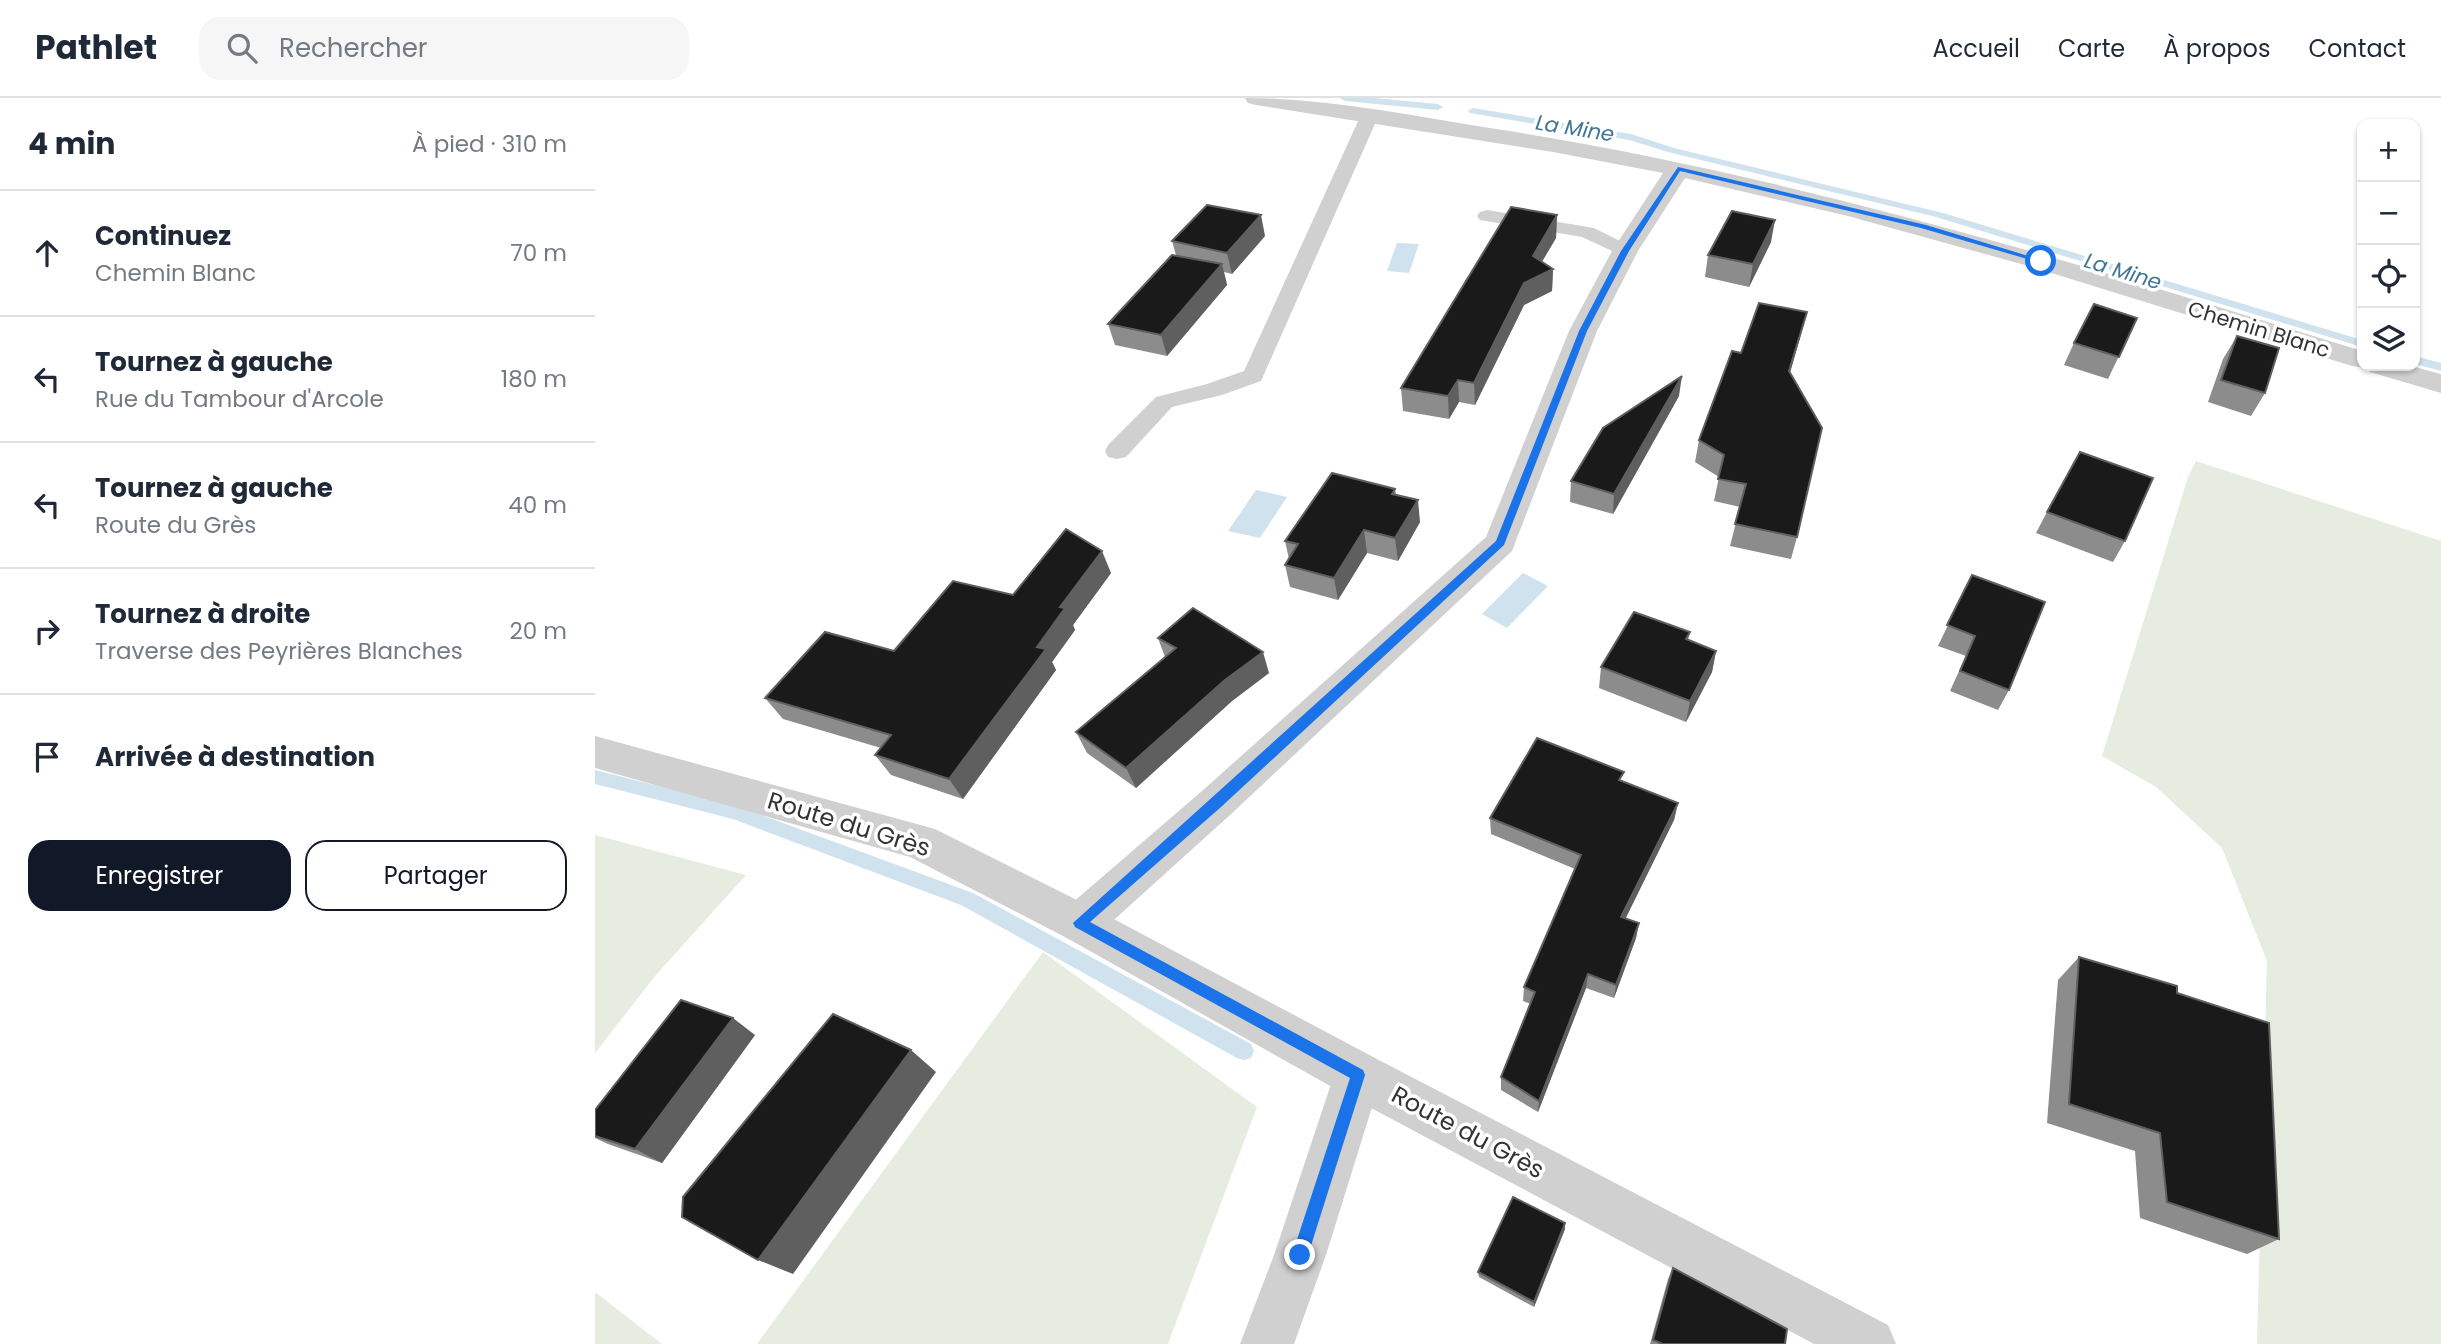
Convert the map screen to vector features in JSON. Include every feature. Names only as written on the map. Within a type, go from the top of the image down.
[{"type":"street","name":"Chemin Blanc","points":[[1256,98],[1553,145],[1678,169],[1923,226],[2357,358]]},
{"type":"street","points":[[1080,923],[1500,543],[1572,355],[1625,251],[1678,169]]},
{"type":"street","points":[[2397,371],[2441,384]]},
{"type":"street","name":"Route du Grès","points":[[595,752],[920,842],[1080,923],[1854,1340]]},
{"type":"street","points":[[1267,1344],[1300,1255],[1358,1075]]},
{"type":"lane","points":[[1117,451],[1164,402],[1214,390],[1253,376],[1369,117]]},
{"type":"lane","points":[[1487,216],[1587,232],[1625,251]]},
{"type":"shaded area","points":[[2196,461],[2441,541],[2441,1344],[2257,1344],[2267,961],[2222,848],[2156,787],[2102,756],[2188,477]]},
{"type":"shaded area","points":[[595,835],[746,875],[655,976],[595,1053]]},
{"type":"shaded area","points":[[1043,952],[1257,1107],[1168,1344],[757,1344]]},
{"type":"shaded area","points":[[595,1292],[662,1344],[595,1344]]},
{"type":"water","points":[[1397,243],[1419,244],[1409,273],[1387,271]]},
{"type":"water","points":[[1256,490],[1287,497],[1260,538],[1228,531]]},
{"type":"water","points":[[1523,573],[1548,586],[1507,628],[1482,614]]},
{"type":"building","points":[[1207,205],[1261,215],[1227,253],[1172,241]]},
{"type":"building","points":[[1511,207],[1557,215],[1533,256],[1553,269],[1524,283],[1474,383],[1458,380],[1448,396],[1401,388]]},
{"type":"building","points":[[1732,211],[1775,220],[1753,264],[1708,255]]},
{"type":"building","points":[[1172,255],[1222,264],[1161,335],[1108,324]]},
{"type":"building","points":[[1759,303],[1807,312],[1789,371],[1822,428],[1797,537],[1735,524],[1746,484],[1718,479],[1724,455],[1699,440],[1732,351],[1741,353]]},
{"type":"building","points":[[2094,304],[2137,318],[2119,357],[2074,343]]},
{"type":"building","points":[[2237,336],[2279,348],[2265,393],[2221,380]]},
{"type":"building","points":[[1682,376],[1614,494],[1571,481],[1603,428]]},
{"type":"building","points":[[2080,452],[2153,478],[2125,541],[2047,512]]},
{"type":"building","points":[[1332,473],[1395,489],[1392,494],[1418,500],[1395,538],[1364,530],[1334,578],[1285,565],[1298,544],[1285,541]]},
{"type":"building","points":[[1066,529],[1102,551],[1060,607],[1065,608],[1037,647],[1046,649],[949,779],[875,755],[891,735],[765,698],[825,632],[894,651],[953,581],[1013,595]]},
{"type":"building","points":[[1972,575],[2045,602],[2009,690],[1960,671],[1975,636],[1947,625]]},
{"type":"building","points":[[1193,608],[1263,652],[1225,680],[1126,768],[1076,732],[1176,648],[1158,638]]},
{"type":"building","points":[[1634,612],[1690,632],[1686,639],[1716,651],[1690,701],[1601,667]]},
{"type":"building","points":[[1537,738],[1624,772],[1619,780],[1678,803],[1621,917],[1639,923],[1616,985],[1588,974],[1539,1101],[1501,1077],[1535,992],[1524,987],[1581,855],[1490,818]]},
{"type":"building","points":[[2079,957],[2177,986],[2177,993],[2269,1023],[2279,1239],[2167,1202],[2160,1133],[2069,1104]]},
{"type":"building","points":[[681,1000],[733,1018],[635,1149],[595,1136],[595,1110]]},
{"type":"building","points":[[833,1014],[911,1050],[758,1260],[682,1217],[683,1197]]},
{"type":"building","points":[[1513,1197],[1565,1223],[1534,1302],[1478,1272]]},
{"type":"building","points":[[1673,1268],[1787,1329],[1785,1344],[1663,1344],[1653,1340]]},
{"type":"waterway","name":"La Mine","points":[[1345,98],[1438,107]]},
{"type":"waterway","name":"La Mine","points":[[1473,111],[1631,137],[1671,150],[1939,215],[2357,342]]},
{"type":"waterway","name":"La Mine","points":[[2420,361],[2441,367]]},
{"type":"waterway","points":[[595,777],[734,812],[967,899],[1244,1051]]},
{"type":"route","points":[[1300,1255],[1358,1075],[1080,923],[1216,803],[1500,543],[1583,331],[1625,251],[1678,169],[1923,226],[2041,261]]}]
